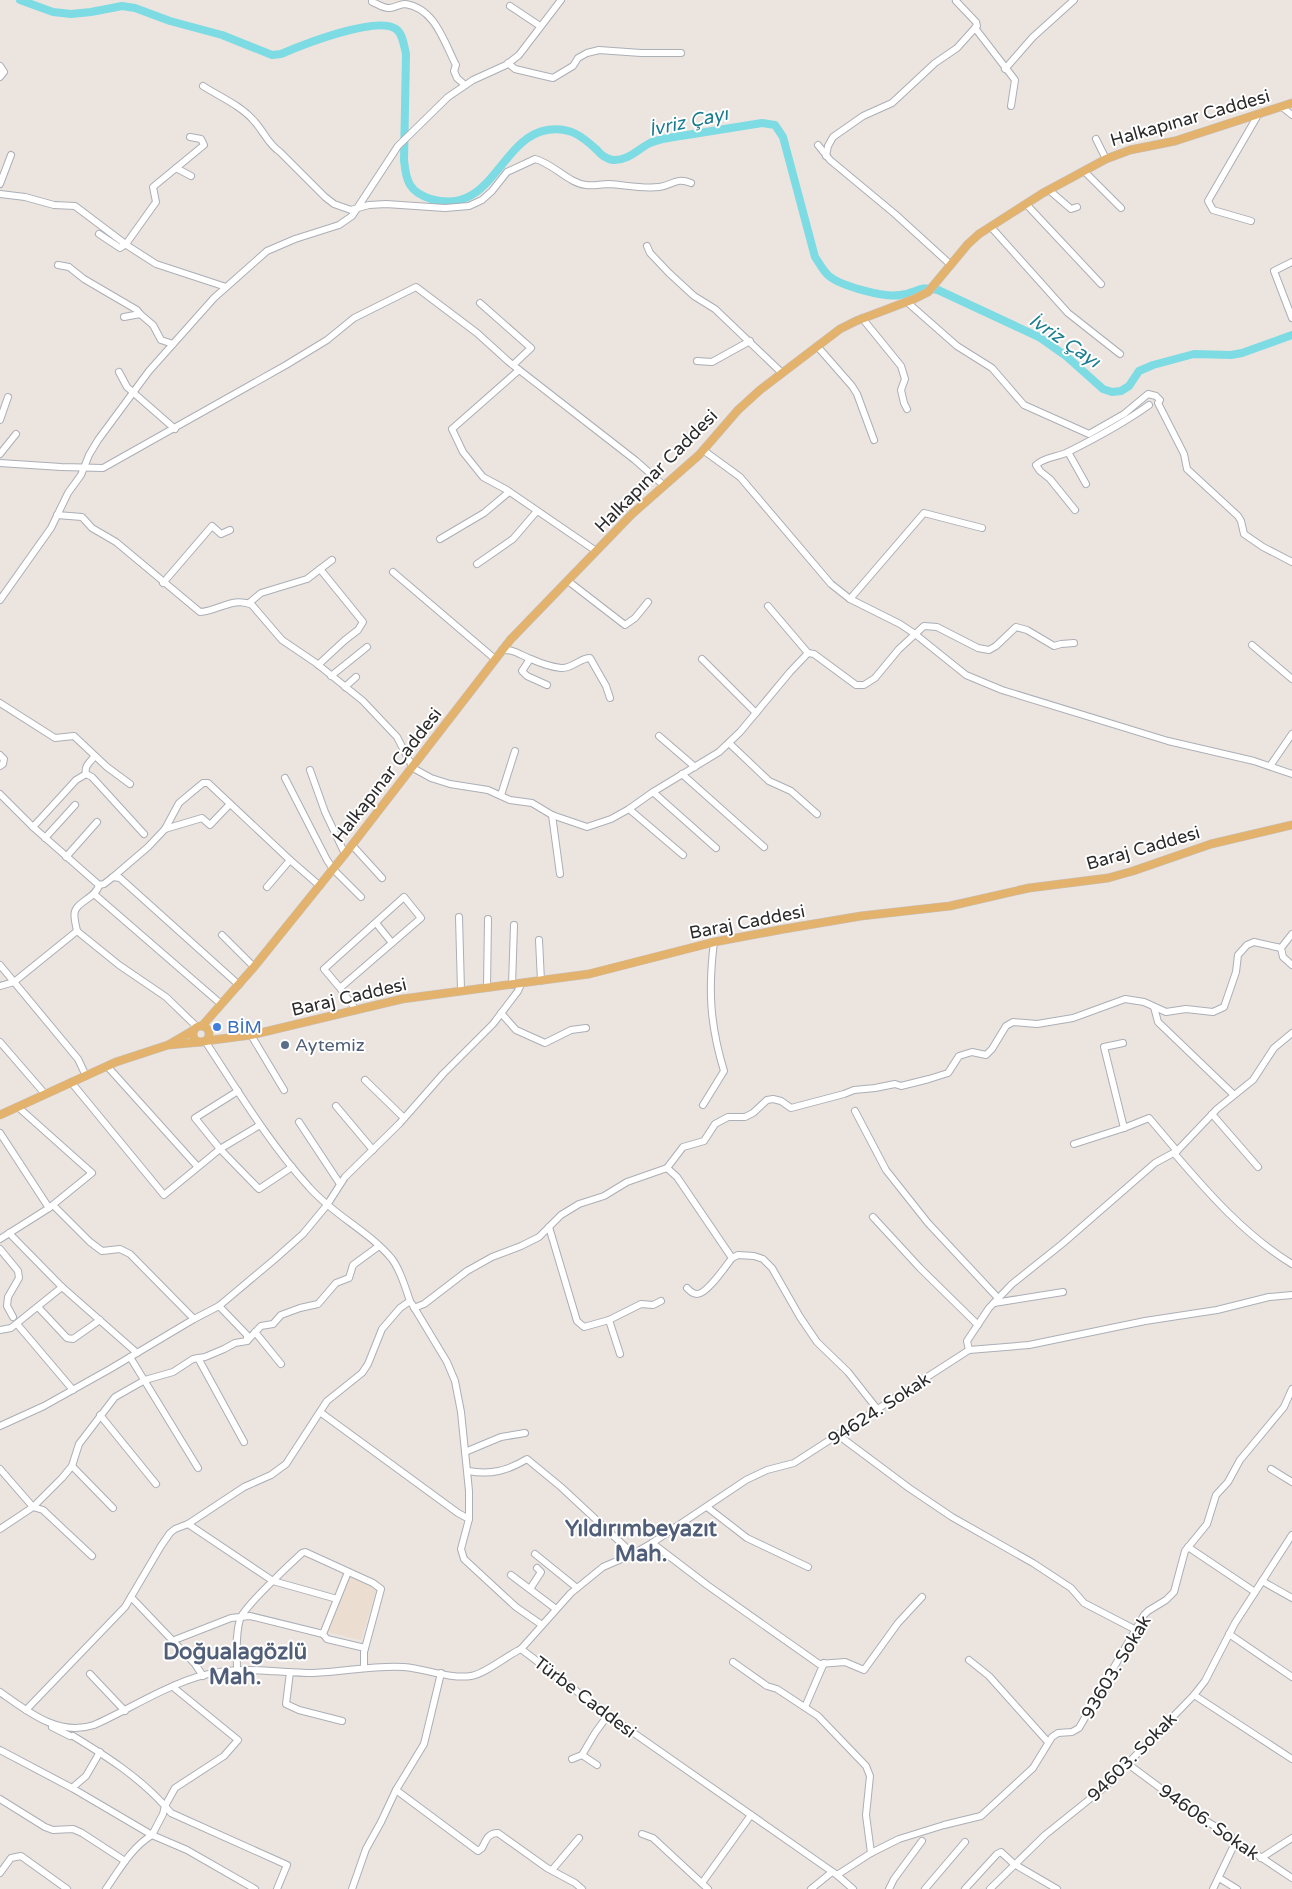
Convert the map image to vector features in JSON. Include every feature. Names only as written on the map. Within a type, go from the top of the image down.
[{"type":"main road","name":"Halkapınar Caddesi","points":[[168,1046],[198,1028],[239,985],[346,854],[522,626],[632,514],[703,450],[744,404],[840,329],[862,318],[907,302],[935,285],[968,244],[1049,190],[1106,159],[1130,150],[1175,141],[1292,103]]},
{"type":"main road","name":"Baraj Caddesi","points":[[168,1046],[251,1035],[402,999],[589,974],[714,942],[835,920],[950,906],[1029,888],[1108,878],[1134,871],[1211,844],[1292,825]]},
{"type":"main road","points":[[198,1028],[209,1031],[209,1036],[203,1042],[194,1039],[198,1028]]},
{"type":"main road","points":[[0,1116],[107,1066],[168,1046]]},
{"type":"street","points":[[372,0],[372,2],[384,8],[402,4],[412,6],[428,16],[438,27],[456,65],[454,71],[457,78],[465,85]]},
{"type":"street","points":[[0,600],[29,562],[51,528],[68,493],[85,468],[89,455],[98,440],[134,391],[173,344],[226,287],[266,251],[294,239],[339,225],[352,216],[398,146],[448,97],[465,85],[508,64],[519,55],[561,0]]},
{"type":"street","points":[[1005,69],[1033,37],[1074,0]]},
{"type":"street","points":[[826,156],[828,146],[833,137],[863,116],[892,103],[934,63],[957,48],[977,26],[976,22],[956,1]]},
{"type":"street","points":[[510,6],[540,26]]},
{"type":"street","points":[[975,28],[1005,69],[1010,72],[1014,80],[1011,106]]},
{"type":"street","points":[[508,64],[516,69],[553,78],[573,66],[578,58],[599,50],[681,53]]},
{"type":"street","points":[[0,66],[4,72],[0,77]]},
{"type":"street","points":[[203,86],[239,108],[255,121],[273,147],[325,197],[334,204],[351,210],[369,205],[386,204],[445,208],[468,206],[482,200],[507,172],[535,159],[548,163],[576,182],[588,186],[606,184],[631,187],[659,187],[681,179],[692,182]]},
{"type":"street","points":[[1282,107],[1292,115]]},
{"type":"street","points":[[1251,221],[1213,210],[1208,201],[1258,115]]},
{"type":"street","points":[[99,234],[120,248],[126,244],[156,202],[153,187],[204,144],[201,139],[190,137]]},
{"type":"street","points":[[1096,139],[1106,159]]},
{"type":"street","points":[[818,146],[826,156],[896,214],[951,265]]},
{"type":"street","points":[[0,184],[11,155]]},
{"type":"street","points":[[176,168],[191,176]]},
{"type":"street","points":[[1084,171],[1121,208]]},
{"type":"street","points":[[1049,190],[1071,209],[1077,206]]},
{"type":"street","points":[[0,194],[25,197],[54,205],[75,206],[156,264],[226,287]]},
{"type":"street","points":[[1026,204],[1101,284]]},
{"type":"street","points":[[991,227],[1068,313],[1120,354]]},
{"type":"street","points":[[647,246],[650,253],[694,296],[715,308],[782,373]]},
{"type":"street","points":[[1292,262],[1274,271],[1292,318]]},
{"type":"street","points":[[58,265],[68,266],[84,279],[137,310],[153,325],[161,340],[173,344]]},
{"type":"street","points":[[0,463],[103,468],[175,429],[327,340],[354,318],[416,287],[477,333],[516,367],[635,460],[661,483]]},
{"type":"street","points":[[907,302],[957,346],[992,368],[1024,405],[1090,437],[1127,421],[1150,405]]},
{"type":"street","points":[[480,303],[531,348],[516,367],[452,429],[463,452],[483,477],[509,492],[596,551]]},
{"type":"street","points":[[124,317],[140,314]]},
{"type":"street","points":[[862,318],[901,366],[905,379],[901,390],[907,409]]},
{"type":"street","points":[[697,361],[712,362],[750,341]]},
{"type":"street","points":[[817,346],[857,394],[874,440]]},
{"type":"street","points":[[119,372],[128,387],[175,429]]},
{"type":"street","points":[[1076,510],[1036,465],[1068,452],[1124,414],[1148,394],[1156,396],[1160,400],[1158,403],[1184,454],[1187,469],[1238,516],[1244,534],[1263,547],[1292,562]]},
{"type":"street","points":[[0,420],[8,397]]},
{"type":"street","points":[[0,454],[16,434]]},
{"type":"street","points":[[703,450],[740,477],[831,584],[850,599],[900,624],[915,634],[966,675],[1002,690],[1168,742],[1254,761],[1292,774]]},
{"type":"street","points":[[1068,452],[1086,484]]},
{"type":"street","points":[[440,539],[484,513],[509,492]]},
{"type":"street","points":[[477,564],[513,539],[537,511]]},
{"type":"street","points":[[850,599],[924,513],[982,528]]},
{"type":"street","points":[[57,515],[82,517],[92,528],[116,542],[200,612],[208,612],[234,602],[245,601],[249,603],[282,640],[318,665],[363,701],[397,737],[413,768],[437,780],[488,790],[510,800],[532,803],[552,815],[587,827],[611,819],[629,809],[652,792],[719,752],[808,654],[814,654],[856,685],[864,685],[875,678],[899,648],[924,626],[930,625],[945,630],[978,648],[989,650],[1016,627],[1027,630],[1054,646],[1074,644]]},
{"type":"street","points":[[164,583],[212,526],[221,534],[230,530]]},
{"type":"street","points":[[249,603],[261,593],[307,579],[332,560]]},
{"type":"street","points":[[318,665],[358,630],[363,622],[320,569]]},
{"type":"street","points":[[393,572],[495,659]]},
{"type":"street","points":[[568,581],[625,625],[635,618],[648,602]]},
{"type":"street","points":[[768,606],[808,654]]},
{"type":"street","points":[[1252,645],[1292,678]]},
{"type":"street","points":[[331,676],[367,647]]},
{"type":"street","points":[[502,650],[511,649],[530,659],[562,668],[577,664],[584,658],[590,658],[606,686],[610,698]]},
{"type":"street","points":[[530,659],[522,671],[527,676],[547,685]]},
{"type":"street","points":[[702,659],[756,713]]},
{"type":"street","points":[[345,686],[356,677]]},
{"type":"street","points":[[0,703],[55,738],[74,736],[106,767],[130,784]]},
{"type":"street","points":[[1270,766],[1292,734]]},
{"type":"street","points":[[659,736],[695,767]]},
{"type":"street","points":[[729,743],[763,777],[791,791],[817,814]]},
{"type":"street","points":[[501,795],[515,751]]},
{"type":"street","points":[[0,755],[4,759],[3,764],[0,766]]},
{"type":"street","points":[[86,774],[85,769],[88,763],[96,756]]},
{"type":"street","points":[[310,770],[325,812],[346,854]]},
{"type":"street","points":[[33,827],[76,780],[86,774]]},
{"type":"street","points":[[86,774],[92,778],[144,834]]},
{"type":"street","points":[[682,774],[764,847]]},
{"type":"street","points":[[285,778],[333,869],[361,897]]},
{"type":"street","points":[[99,885],[104,884],[148,847],[165,829],[179,803],[203,783],[208,783],[320,886]]},
{"type":"street","points":[[652,792],[716,848]]},
{"type":"street","points":[[0,794],[33,827],[99,885]]},
{"type":"street","points":[[45,838],[75,804]]},
{"type":"street","points":[[165,829],[202,818],[210,825],[230,804]]},
{"type":"street","points":[[629,809],[683,856]]},
{"type":"street","points":[[552,815],[560,874]]},
{"type":"street","points":[[66,857],[97,822]]},
{"type":"street","points":[[352,845],[382,878]]},
{"type":"street","points":[[267,887],[290,860]]},
{"type":"street","points":[[113,877],[120,878],[239,985]]},
{"type":"street","points":[[99,885],[97,891],[74,912],[77,931],[120,965],[166,997],[198,1028]]},
{"type":"street","points":[[94,894],[221,1004]]},
{"type":"street","points":[[340,988],[421,918],[404,897],[324,969],[356,1010]]},
{"type":"street","points":[[459,917],[461,990]]},
{"type":"street","points":[[487,987],[488,919]]},
{"type":"street","points":[[376,922],[392,943]]},
{"type":"street","points":[[0,1426],[44,1406],[219,1306],[303,1234],[327,1206],[340,1184],[404,1118],[443,1074],[493,1024],[501,1013],[517,985],[514,925]]},
{"type":"street","points":[[0,986],[14,982],[77,931]]},
{"type":"street","points":[[1281,948],[1292,934]]},
{"type":"street","points":[[222,935],[254,967]]},
{"type":"street","points":[[539,940],[541,981]]},
{"type":"street","points":[[703,1105],[724,1071],[714,1039],[710,999],[714,942]]},
{"type":"street","points":[[414,1308],[424,1304],[467,1271],[492,1257],[539,1237],[561,1215],[579,1204],[604,1196],[627,1182],[667,1168],[683,1148],[704,1140],[715,1124],[728,1118],[745,1117],[753,1113],[767,1100],[781,1101],[791,1108],[854,1090],[895,1084],[901,1086],[930,1079],[948,1073],[959,1056],[972,1052],[986,1055],[992,1049],[1006,1026],[1013,1022],[1037,1024],[1073,1018],[1125,999],[1144,1002],[1166,1012],[1186,1008],[1213,1012],[1224,1007],[1236,972],[1238,955],[1247,945],[1254,942],[1281,948]]},
{"type":"street","points":[[1281,948],[1283,957],[1292,965]]},
{"type":"street","points":[[0,965],[78,1059],[86,1076]]},
{"type":"street","points":[[1154,1007],[1158,1022],[1234,1095]]},
{"type":"street","points":[[501,1013],[516,1030],[545,1043],[571,1030],[586,1028]]},
{"type":"street","points":[[969,1350],[967,1341],[996,1301],[1012,1284],[1062,1244],[1155,1163],[1175,1152],[1212,1114],[1254,1080],[1274,1048],[1292,1033]]},
{"type":"street","points":[[251,1035],[284,1090]]},
{"type":"street","points":[[0,1042],[45,1094]]},
{"type":"street","points":[[203,1042],[260,1125],[309,1188],[327,1206],[379,1246],[393,1260],[410,1301],[447,1362],[455,1381],[468,1471],[469,1519],[461,1549],[464,1558],[516,1607],[542,1625]]},
{"type":"street","points":[[1123,1043],[1104,1046],[1124,1128]]},
{"type":"street","points":[[107,1066],[197,1166]]},
{"type":"street","points":[[365,1080],[404,1118]]},
{"type":"street","points":[[71,1082],[164,1195],[220,1149],[260,1125]]},
{"type":"street","points":[[238,1091],[195,1118],[220,1149],[259,1189],[292,1167]]},
{"type":"street","points":[[336,1106],[373,1150]]},
{"type":"street","points":[[0,1238],[51,1206],[92,1173],[18,1107]]},
{"type":"street","points":[[855,1111],[886,1170],[928,1223],[996,1301]]},
{"type":"street","points":[[1212,1114],[1258,1167]]},
{"type":"street","points":[[1074,1144],[1150,1118],[1218,1204],[1278,1255],[1292,1264]]},
{"type":"street","points":[[299,1122],[340,1184]]},
{"type":"street","points":[[0,1133],[51,1206],[102,1251],[120,1249],[130,1254],[194,1319]]},
{"type":"street","points":[[667,1168],[677,1177],[732,1258]]},
{"type":"street","points":[[873,1217],[920,1268],[978,1325]]},
{"type":"street","points":[[549,1227],[577,1321],[584,1327],[609,1320],[641,1304],[653,1304],[661,1301]]},
{"type":"street","points":[[9,1233],[62,1287],[100,1320],[134,1355],[145,1380],[198,1468]]},
{"type":"street","points":[[0,1529],[33,1507],[54,1488],[72,1466],[79,1444],[115,1397],[145,1380],[173,1372],[193,1359],[205,1357],[235,1342],[247,1341],[261,1326],[273,1324],[281,1315],[318,1304],[336,1284],[350,1278],[353,1265],[379,1246]]},
{"type":"street","points":[[0,1249],[18,1271],[19,1278],[8,1297],[7,1306],[15,1320],[72,1390]]},
{"type":"street","points":[[687,1288],[692,1293],[697,1294],[705,1291],[732,1258],[738,1255],[754,1256],[763,1260],[772,1268],[800,1317],[817,1342],[848,1372],[878,1410]]},
{"type":"street","points":[[0,1330],[11,1328],[15,1320],[38,1307],[62,1287]]},
{"type":"street","points":[[996,1301],[1063,1292]]},
{"type":"street","name":"94624. Sokak","points":[[521,1650],[577,1588],[603,1567],[634,1554],[746,1480],[767,1470],[794,1463],[969,1350],[1028,1345],[1216,1310],[1268,1297],[1292,1295]]},
{"type":"street","points":[[26,1710],[125,1607],[166,1538],[175,1529],[188,1524],[244,1487],[271,1475],[286,1464],[327,1401],[362,1373],[368,1364],[382,1329],[400,1308],[410,1301]]},
{"type":"street","points":[[219,1306],[246,1335],[247,1341]]},
{"type":"street","points":[[38,1307],[66,1338],[73,1339],[100,1320]]},
{"type":"street","points":[[609,1320],[620,1354]]},
{"type":"street","points":[[255,1332],[281,1364]]},
{"type":"street","points":[[198,1358],[244,1442]]},
{"type":"street","name":"93603. Sokak","points":[[1048,1742],[1055,1734],[1075,1731],[1084,1722],[1112,1668],[1148,1611],[1166,1600],[1174,1592],[1183,1557],[1188,1547],[1206,1524],[1216,1495],[1228,1482],[1240,1460],[1284,1407],[1292,1389]]},
{"type":"street","points":[[320,1412],[458,1514],[469,1519]]},
{"type":"street","points":[[100,1415],[156,1484]]},
{"type":"street","points":[[465,1452],[501,1438],[526,1433]]},
{"type":"street","points":[[838,1435],[916,1493],[952,1517],[1033,1563],[1071,1588],[1084,1603],[1136,1630]]},
{"type":"street","points":[[468,1471],[484,1474],[498,1472],[527,1459],[562,1487],[634,1554]]},
{"type":"street","points":[[72,1466],[113,1508]]},
{"type":"street","points":[[0,1469],[33,1507],[43,1510],[92,1556]]},
{"type":"street","points":[[1271,1469],[1292,1482]]},
{"type":"street","points":[[707,1507],[747,1538],[808,1566]]},
{"type":"street","points":[[188,1524],[273,1581],[337,1599]]},
{"type":"street","name":"94603. Sokak","points":[[990,1889],[1045,1835],[1094,1797],[1194,1695],[1205,1681],[1229,1634],[1292,1534]]},
{"type":"street","points":[[652,1543],[706,1585],[819,1664],[845,1662],[864,1670],[898,1622],[922,1597]]},
{"type":"street","points":[[1188,1547],[1255,1592]]},
{"type":"street","points":[[237,1671],[236,1643],[240,1617],[273,1581],[305,1552],[373,1582],[381,1589],[365,1648],[364,1668]]},
{"type":"street","points":[[535,1554],[577,1588]]},
{"type":"street","points":[[530,1588],[541,1572],[537,1568]]},
{"type":"street","points":[[323,1634],[348,1572]]},
{"type":"street","points":[[511,1575],[556,1610]]},
{"type":"street","points":[[1262,1581],[1292,1598]]},
{"type":"street","points":[[131,1597],[203,1676]]},
{"type":"street","points":[[172,1641],[231,1618],[250,1616],[323,1634],[327,1639],[365,1648]]},
{"type":"street","points":[[1229,1634],[1292,1677]]},
{"type":"street","name":"Türbe Caddesi","points":[[0,1692],[42,1721],[72,1727],[88,1726],[125,1711],[173,1687],[217,1672],[314,1673],[364,1668],[404,1667],[467,1676],[476,1675],[521,1650],[608,1715],[835,1873],[852,1888]]},
{"type":"street","points":[[811,1889],[871,1853],[908,1836],[981,1816],[1032,1768],[1048,1742],[989,1676],[969,1660]]},
{"type":"street","points":[[733,1662],[767,1686],[777,1689],[818,1716],[834,1730],[866,1766],[870,1776],[866,1815],[871,1853]]},
{"type":"street","points":[[804,1707],[824,1663]]},
{"type":"street","points":[[290,1672],[286,1704],[299,1710],[342,1721]]},
{"type":"street","points":[[352,1889],[366,1849],[382,1822],[396,1790],[424,1744],[441,1673]]},
{"type":"street","points":[[90,1674],[125,1711]]},
{"type":"street","points":[[106,1889],[125,1861],[152,1834],[164,1814],[165,1806],[175,1788],[224,1756],[238,1740],[173,1687]]},
{"type":"street","points":[[1194,1695],[1292,1759]]},
{"type":"street","points":[[572,1759],[582,1755],[608,1715]]},
{"type":"street","points":[[42,1721],[72,1735],[100,1752],[151,1790],[171,1813],[287,1865],[277,1889]]},
{"type":"street","points":[[72,1735],[88,1726]]},
{"type":"street","points":[[72,1727],[75,1730],[72,1735]]},
{"type":"street","points":[[0,1750],[72,1788],[152,1834],[187,1850],[255,1889]]},
{"type":"street","points":[[72,1788],[86,1776],[100,1752]]},
{"type":"street","points":[[582,1755],[597,1765]]},
{"type":"street","name":"94606. Sokak","points":[[1128,1764],[1198,1816],[1231,1836],[1236,1843],[1292,1878]]},
{"type":"street","points":[[396,1790],[478,1851],[482,1848],[487,1837],[493,1833],[498,1833],[582,1889]]},
{"type":"street","points":[[0,1799],[44,1827],[53,1830],[73,1829],[82,1833],[125,1861]]},
{"type":"street","points":[[702,1883],[751,1815]]},
{"type":"street","points":[[642,1834],[653,1838],[708,1889]]},
{"type":"street","points":[[552,1870],[578,1838]]},
{"type":"street","points":[[1261,1858],[1292,1838]]},
{"type":"street","points":[[889,1889],[894,1879],[922,1841]]},
{"type":"street","points":[[925,1889],[965,1842]]},
{"type":"street","points":[[1213,1889],[1236,1843]]},
{"type":"street","points":[[965,1889],[999,1852],[1002,1852],[1014,1864],[1057,1889]]},
{"type":"street","points":[[0,1873],[10,1858],[21,1856],[68,1889]]},
{"type":"street","points":[[1219,1878],[1237,1889]]},
{"type":"street","points":[[852,1888],[859,1889]]},
{"type":"shaded area","points":[[349,1576],[377,1588],[361,1640],[328,1632]]},
{"type":"waterway","name":"İvriz Çayı","points":[[20,0],[53,12],[71,14],[122,6],[135,8],[170,21],[222,35],[272,55],[281,54],[322,38],[357,28],[386,26],[396,29],[402,37],[406,54],[404,160],[406,174],[413,189],[431,199],[452,202],[468,197],[482,187],[518,147],[531,136],[547,130],[562,129],[575,133],[608,159],[618,160],[628,157],[650,143],[663,139],[762,123],[775,125],[783,137],[815,257],[829,276],[843,284],[884,295],[900,295],[926,288],[938,290],[1039,337],[1066,356],[1103,389],[1112,392],[1121,391],[1129,386],[1139,371],[1153,365],[1194,354],[1231,355],[1242,353],[1292,335]]},
{"type":"place","name":"BİM","points":[[217,1027]]},
{"type":"place","name":"Aytemiz","points":[[285,1045]]},
{"type":"district","name":"Yıldırımbeyazıt Mah.","points":[[641,1540]]},
{"type":"district","name":"Doğualagözlü Mah.","points":[[235,1664]]}]
